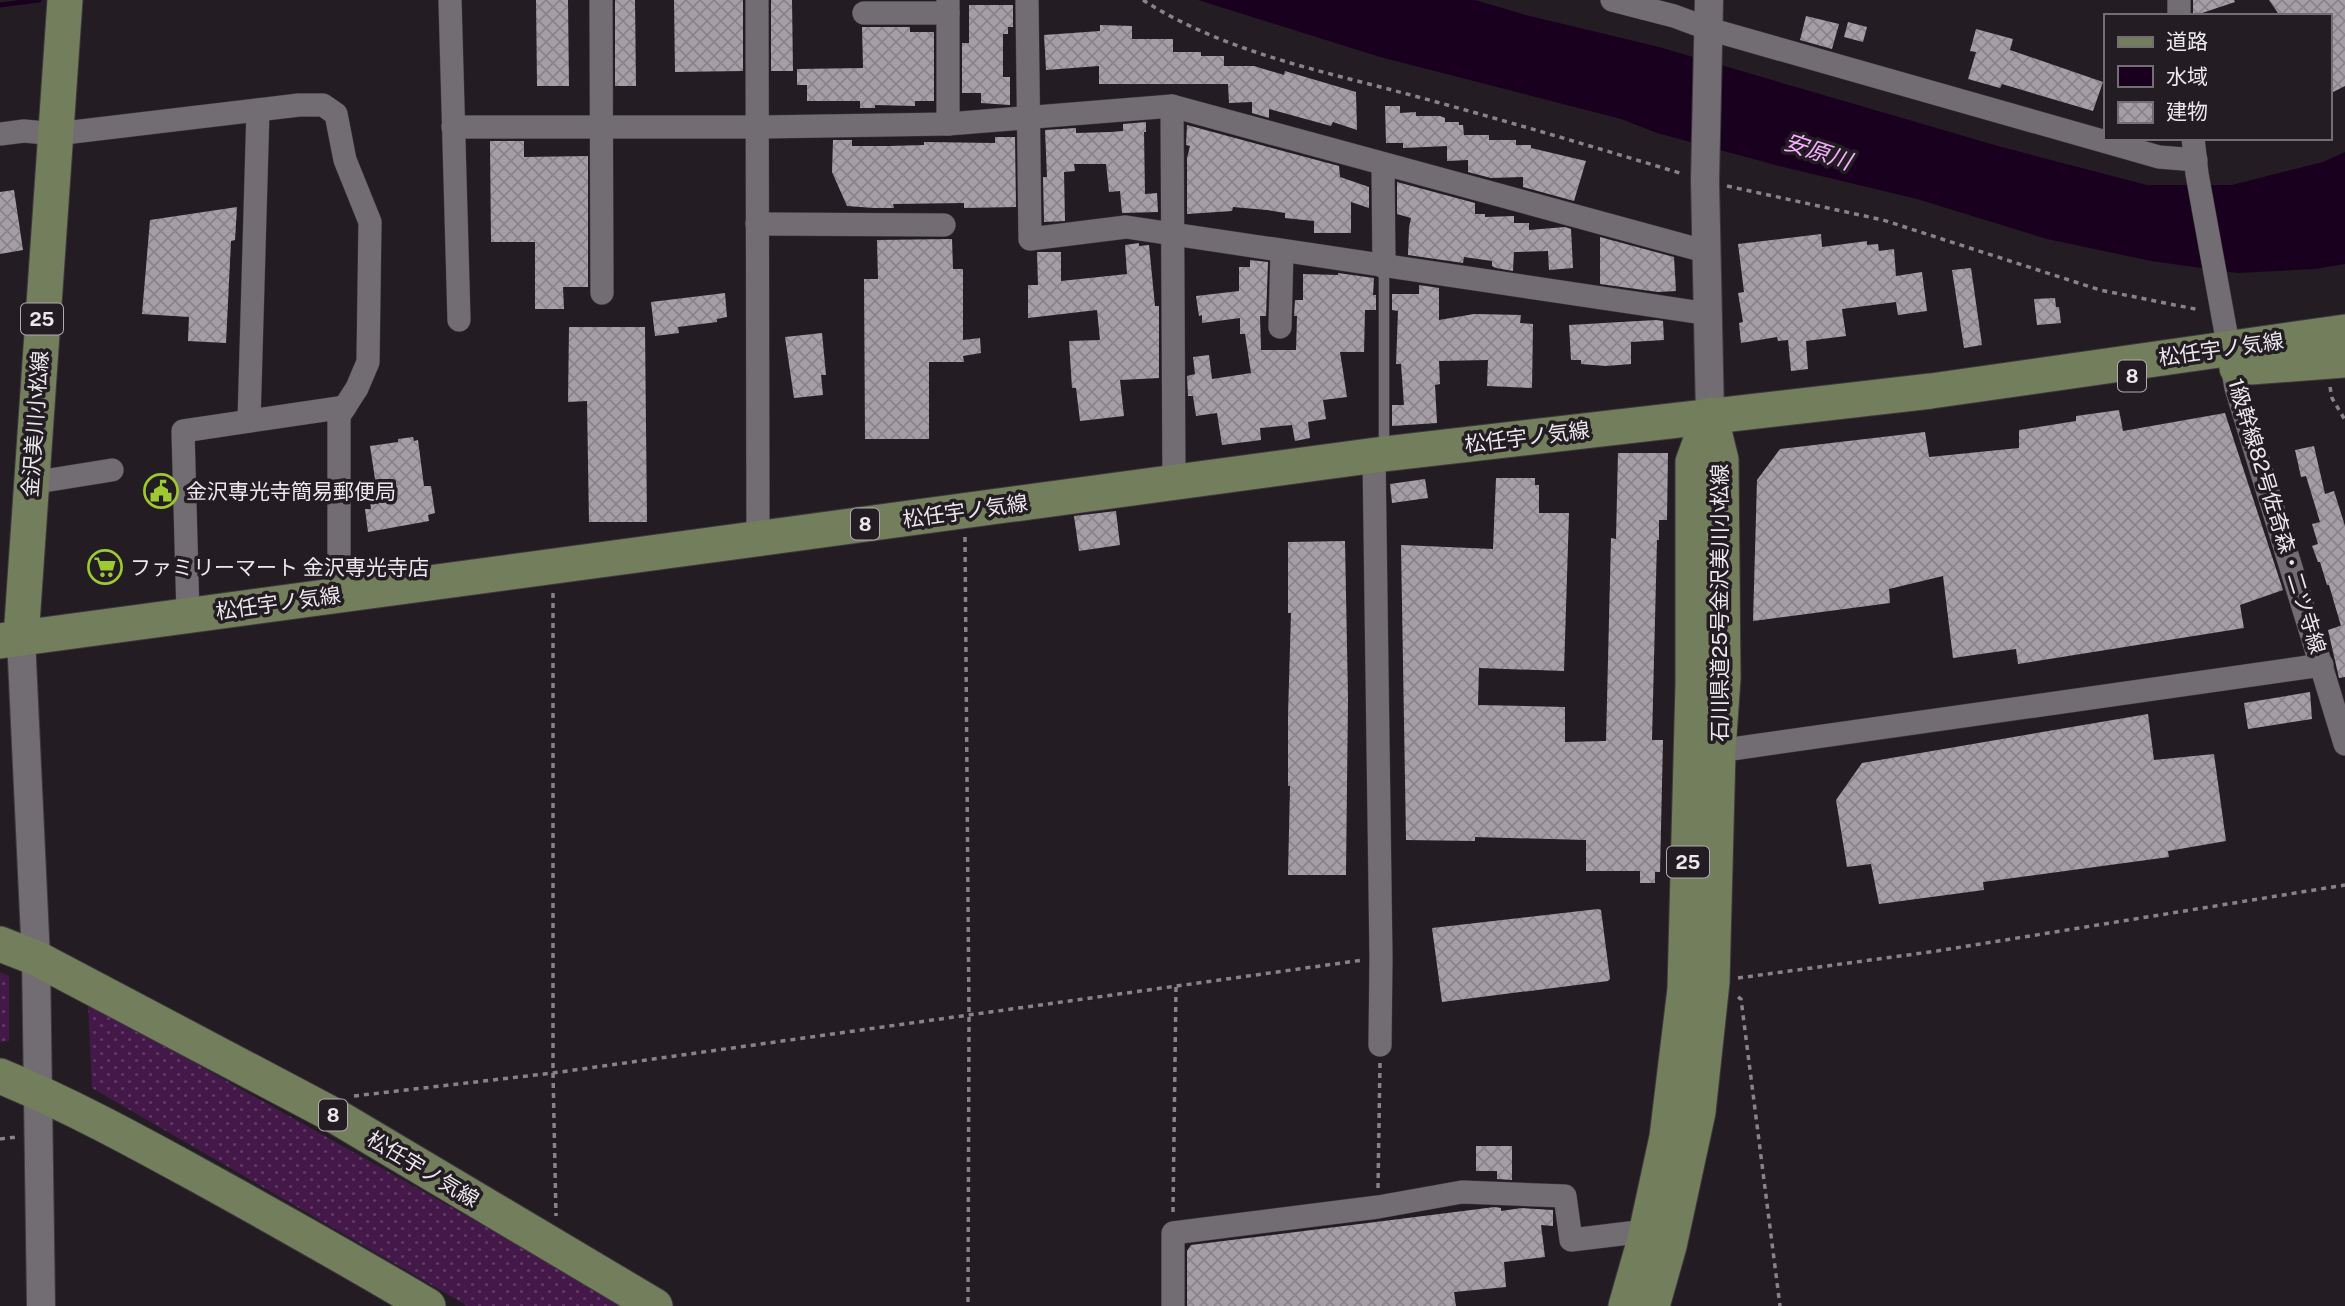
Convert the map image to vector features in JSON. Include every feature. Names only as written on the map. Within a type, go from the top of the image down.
[{"type":"main road","name":"金沢美川小松線","points":[[10,639],[31,483],[65,0]]},
{"type":"main road","name":"松任宇ノ気線","points":[[10,639],[1379,455],[1931,391],[2226,332],[2336,355]]},
{"type":"main road","name":"石川県道25号金沢美川小松線","points":[[1652,1306],[1669,1246],[1698,1112],[1712,982],[1718,751],[1723,678],[1721,460],[1710,415]]},
{"type":"main road","name":"石川県道25号金沢美川小松線","points":[[1626,1306],[1667,1137],[1685,989],[1693,684],[1693,462],[1710,415]]},
{"type":"main road","name":"松任宇ノ気線","points":[[0,944],[36,958],[337,1117],[655,1306]]},
{"type":"main road","points":[[0,1076],[38,1091],[106,1125],[320,1242],[428,1306]]},
{"type":"street","points":[[450,0],[459,320]]},
{"type":"street","points":[[601,0],[603,293]]},
{"type":"street","points":[[757,0],[758,538]]},
{"type":"street","points":[[1027,0],[1030,239],[1126,227],[1709,314]]},
{"type":"street","points":[[1612,0],[1674,16],[1709,37],[2160,157],[2195,157]]},
{"type":"street","points":[[1709,0],[1705,181],[1710,415]]},
{"type":"street","points":[[864,13],[948,6],[948,124]]},
{"type":"street","points":[[0,134],[24,131],[55,134],[323,105],[336,114],[345,160],[370,222],[368,362],[357,388],[339,416],[339,595]]},
{"type":"street","points":[[453,127],[948,124],[1172,106],[1708,252]]},
{"type":"street","points":[[1172,106],[1174,482]]},
{"type":"street","points":[[249,421],[258,110]]},
{"type":"street","name":"1級幹線82号佐奇森・二ツ寺線","points":[[2195,157],[2236,388],[2345,744]]},
{"type":"street","points":[[1383,164],[1384,267]]},
{"type":"street","points":[[757,225],[944,225]]},
{"type":"street","points":[[1280,327],[1282,251]]},
{"type":"street","points":[[188,615],[183,431],[345,407]]},
{"type":"street","points":[[1379,455],[1380,1045]]},
{"type":"street","points":[[31,483],[112,470]]},
{"type":"street","points":[[10,639],[36,958],[41,1306]]},
{"type":"street","points":[[1718,751],[2322,665]]},
{"type":"street","points":[[1173,1306],[1173,1233],[1378,1207],[1462,1192],[1565,1196],[1571,1240],[1646,1231]]},
{"type":"lane","points":[[1379,455],[1384,267]]},
{"type":"path","points":[[1143,0],[1171,18],[1265,55],[1518,124],[1705,181],[1883,220],[2226,332]]},
{"type":"path","points":[[2336,355],[2332,398],[2345,420]]},
{"type":"path","points":[[965,511],[968,1306]]},
{"type":"path","points":[[545,1242],[556,1222],[553,1073],[553,567]]},
{"type":"path","points":[[1712,982],[1937,951],[2345,885]]},
{"type":"path","points":[[345,1098],[553,1073],[1381,958]]},
{"type":"path","points":[[1712,982],[1741,999],[1780,1306]]},
{"type":"path","points":[[1173,1233],[1176,986]]},
{"type":"path","points":[[1378,1207],[1380,1045]]},
{"type":"shaded area","points":[[0,972],[9,976],[9,1041],[0,1042]]},
{"type":"shaded area","points":[[88,1003],[627,1306],[468,1306],[92,1088]]},
{"type":"water","name":"安原川","points":[[1198,0],[1475,0],[1659,47],[1998,146],[2147,185],[2232,185],[2323,162],[2345,152],[2345,264],[2315,269],[2237,273],[2151,261],[2047,239],[1917,199],[1779,166],[1657,133],[1621,119],[1380,57]]},
{"type":"building","points":[[536,0],[568,0],[569,86],[537,86]]},
{"type":"building","points":[[615,0],[635,0],[636,86],[615,86]]},
{"type":"building","points":[[674,0],[743,0],[743,71],[675,72]]},
{"type":"building","points":[[771,0],[792,0],[793,71],[771,71]]},
{"type":"building","points":[[2193,0],[2235,2],[2199,14],[2193,14]]},
{"type":"building","points":[[2269,0],[2345,0],[2345,86],[2331,93],[2331,14],[2279,14]]},
{"type":"building","points":[[969,5],[1013,5],[1013,27],[1008,27],[1008,34],[1003,34],[1003,77],[1010,77],[1010,105],[981,103],[981,93],[962,93],[962,43],[969,43]]},
{"type":"building","points":[[1806,16],[1839,24],[1832,49],[1800,40]]},
{"type":"building","points":[[1848,22],[1867,27],[1863,42],[1844,37]]},
{"type":"building","points":[[1100,25],[1132,26],[1132,39],[1173,39],[1173,52],[1201,52],[1201,56],[1224,56],[1224,66],[1254,66],[1284,75],[1285,71],[1356,92],[1357,130],[1333,122],[1331,126],[1269,109],[1269,118],[1252,113],[1252,102],[1229,103],[1228,84],[1099,84],[1099,66],[1046,70],[1044,35],[1100,31]]},
{"type":"building","points":[[862,27],[910,27],[910,32],[934,32],[934,101],[915,101],[915,106],[875,105],[875,108],[860,108],[860,101],[807,101],[807,85],[797,85],[797,69],[863,68]]},
{"type":"building","points":[[1976,29],[2013,39],[2010,50],[2103,82],[2093,111],[2002,84],[2000,88],[1968,79],[1976,52],[1970,51]]},
{"type":"building","points":[[1385,106],[1400,106],[1400,113],[1416,112],[1416,116],[1440,116],[1445,118],[1445,122],[1459,122],[1459,125],[1463,125],[1464,135],[1489,135],[1489,140],[1516,140],[1516,145],[1531,145],[1531,148],[1586,161],[1574,201],[1523,187],[1523,177],[1491,178],[1468,172],[1468,160],[1447,161],[1447,146],[1403,148],[1403,143],[1386,143]]},
{"type":"building","points":[[1146,122],[1145,194],[1157,193],[1158,212],[1122,213],[1120,191],[1109,192],[1106,164],[1074,164],[1075,171],[1064,172],[1065,221],[1044,222],[1043,177],[1047,177],[1045,130],[1076,128],[1076,133],[1123,131],[1123,124]]},
{"type":"building","points":[[1187,125],[1339,166],[1340,177],[1369,187],[1369,208],[1351,202],[1351,233],[1314,233],[1314,221],[1285,218],[1285,213],[1267,210],[1233,207],[1232,211],[1187,214],[1187,158],[1190,146],[1186,145]]},
{"type":"building","points":[[995,137],[1015,137],[1016,207],[964,208],[964,203],[893,204],[894,208],[847,206],[832,172],[833,140],[852,140],[852,146],[889,146],[924,145],[924,142],[995,143]]},
{"type":"building","points":[[490,141],[524,141],[524,157],[588,156],[588,287],[563,287],[564,309],[535,309],[535,242],[491,242]]},
{"type":"building","points":[[1397,182],[1475,203],[1475,214],[1485,214],[1485,217],[1514,216],[1514,223],[1529,223],[1529,230],[1565,227],[1571,229],[1573,268],[1549,270],[1548,251],[1514,252],[1513,271],[1496,268],[1492,266],[1492,261],[1464,257],[1463,263],[1408,255],[1411,218],[1397,214]]},
{"type":"building","points":[[14,190],[23,250],[0,254],[0,192]]},
{"type":"building","points":[[237,207],[235,240],[231,241],[226,343],[188,341],[189,317],[142,314],[150,220]]},
{"type":"building","points":[[1821,234],[1822,247],[1867,241],[1867,245],[1878,244],[1879,251],[1894,249],[1896,276],[1922,272],[1927,311],[1898,315],[1896,302],[1842,309],[1846,336],[1806,341],[1808,369],[1791,371],[1788,340],[1778,341],[1777,337],[1741,343],[1739,323],[1743,322],[1738,293],[1744,292],[1738,244]]},
{"type":"building","points":[[1600,237],[1674,257],[1676,291],[1658,292],[1600,284]]},
{"type":"building","points":[[952,239],[953,269],[963,269],[963,340],[980,338],[981,353],[963,356],[964,362],[929,362],[929,439],[865,439],[864,279],[878,279],[877,240]]},
{"type":"building","points":[[1139,243],[1139,246],[1149,245],[1155,306],[1159,306],[1159,378],[1120,380],[1124,416],[1080,421],[1076,388],[1072,388],[1069,341],[1100,340],[1097,310],[1028,318],[1028,285],[1038,285],[1037,252],[1061,252],[1061,281],[1127,274],[1125,245]]},
{"type":"building","points":[[1250,260],[1268,262],[1266,316],[1260,316],[1261,350],[1296,350],[1295,300],[1303,300],[1303,274],[1338,273],[1374,278],[1376,310],[1365,310],[1364,352],[1340,352],[1347,397],[1323,400],[1326,419],[1308,422],[1310,438],[1295,441],[1292,425],[1260,428],[1261,440],[1222,445],[1217,413],[1196,416],[1193,396],[1188,396],[1187,376],[1195,374],[1193,357],[1209,355],[1212,379],[1251,373],[1245,334],[1240,334],[1240,318],[1202,323],[1196,296],[1239,291],[1239,267],[1250,267]]},
{"type":"building","points":[[1971,268],[1982,345],[1964,348],[1952,270]]},
{"type":"building","points":[[1419,285],[1439,288],[1439,320],[1474,314],[1521,315],[1520,323],[1533,324],[1532,388],[1487,386],[1488,360],[1439,361],[1440,384],[1435,385],[1437,423],[1392,426],[1392,405],[1404,405],[1401,364],[1396,364],[1398,311],[1392,310],[1392,294],[1419,294]]},
{"type":"building","points":[[725,293],[727,317],[717,319],[717,322],[678,327],[679,333],[655,336],[651,302]]},
{"type":"building","points":[[2055,298],[2061,323],[2037,325],[2034,299]]},
{"type":"building","points":[[1663,321],[1664,340],[1631,342],[1631,364],[1606,366],[1581,364],[1581,360],[1571,360],[1569,325]]},
{"type":"building","points":[[569,327],[645,327],[647,522],[589,522],[587,401],[568,402]]},
{"type":"building","points":[[822,333],[826,375],[821,375],[823,395],[794,398],[785,337]]},
{"type":"building","points":[[2119,410],[2123,431],[2225,413],[2283,590],[2240,605],[2244,628],[2018,664],[2016,649],[1953,658],[1943,576],[1889,589],[1890,603],[1753,621],[1757,480],[1780,449],[1925,432],[1929,457],[2019,448],[2019,430],[2076,421],[2076,416]]},
{"type":"building","points":[[413,437],[414,441],[418,440],[424,486],[431,486],[435,513],[428,515],[429,521],[368,532],[365,509],[371,509],[368,481],[375,479],[370,446]]},
{"type":"building","points":[[2314,446],[2325,494],[2334,491],[2345,526],[2345,677],[2339,678],[2328,630],[2341,626],[2329,585],[2312,546],[2318,544],[2312,524],[2320,522],[2306,476],[2301,477],[2295,450]]},
{"type":"building","points":[[1618,453],[1668,453],[1667,520],[1659,520],[1657,540],[1652,740],[1663,740],[1660,872],[1655,872],[1655,883],[1640,883],[1640,871],[1586,871],[1586,840],[1475,837],[1475,841],[1406,840],[1401,545],[1493,549],[1496,478],[1535,478],[1535,485],[1539,485],[1539,513],[1569,513],[1564,671],[1479,668],[1478,705],[1565,707],[1565,742],[1606,741],[1611,538],[1616,539]]},
{"type":"building","points":[[1425,479],[1428,498],[1392,503],[1390,484]]},
{"type":"building","points":[[1116,511],[1120,545],[1079,551],[1074,516]]},
{"type":"building","points":[[1345,541],[1348,698],[1346,875],[1288,875],[1291,613],[1288,613],[1288,542]]},
{"type":"building","points":[[2310,692],[2312,719],[2248,729],[2244,703]]},
{"type":"building","points":[[2148,714],[2154,760],[2214,754],[2226,841],[2168,851],[2169,857],[1983,882],[1984,890],[1879,904],[1871,864],[1847,867],[1836,800],[1862,763]]},
{"type":"building","points":[[1601,910],[1610,979],[1608,981],[1442,1002],[1432,928]]},
{"type":"building","points":[[1476,1146],[1512,1146],[1512,1180],[1497,1179],[1497,1171],[1476,1171]]},
{"type":"building","points":[[1501,1208],[1501,1211],[1522,1208],[1553,1210],[1553,1226],[1541,1225],[1545,1257],[1504,1262],[1506,1287],[1454,1292],[1456,1306],[1187,1306],[1187,1251],[1191,1245]]},
{"type":"waterway","points":[[0,5],[39,0]]},
{"type":"place","name":"金沢専光寺簡易郵便局","points":[[161,491]]},
{"type":"place","name":"ファミリーマート 金沢専光寺店","points":[[105,567]]}]
